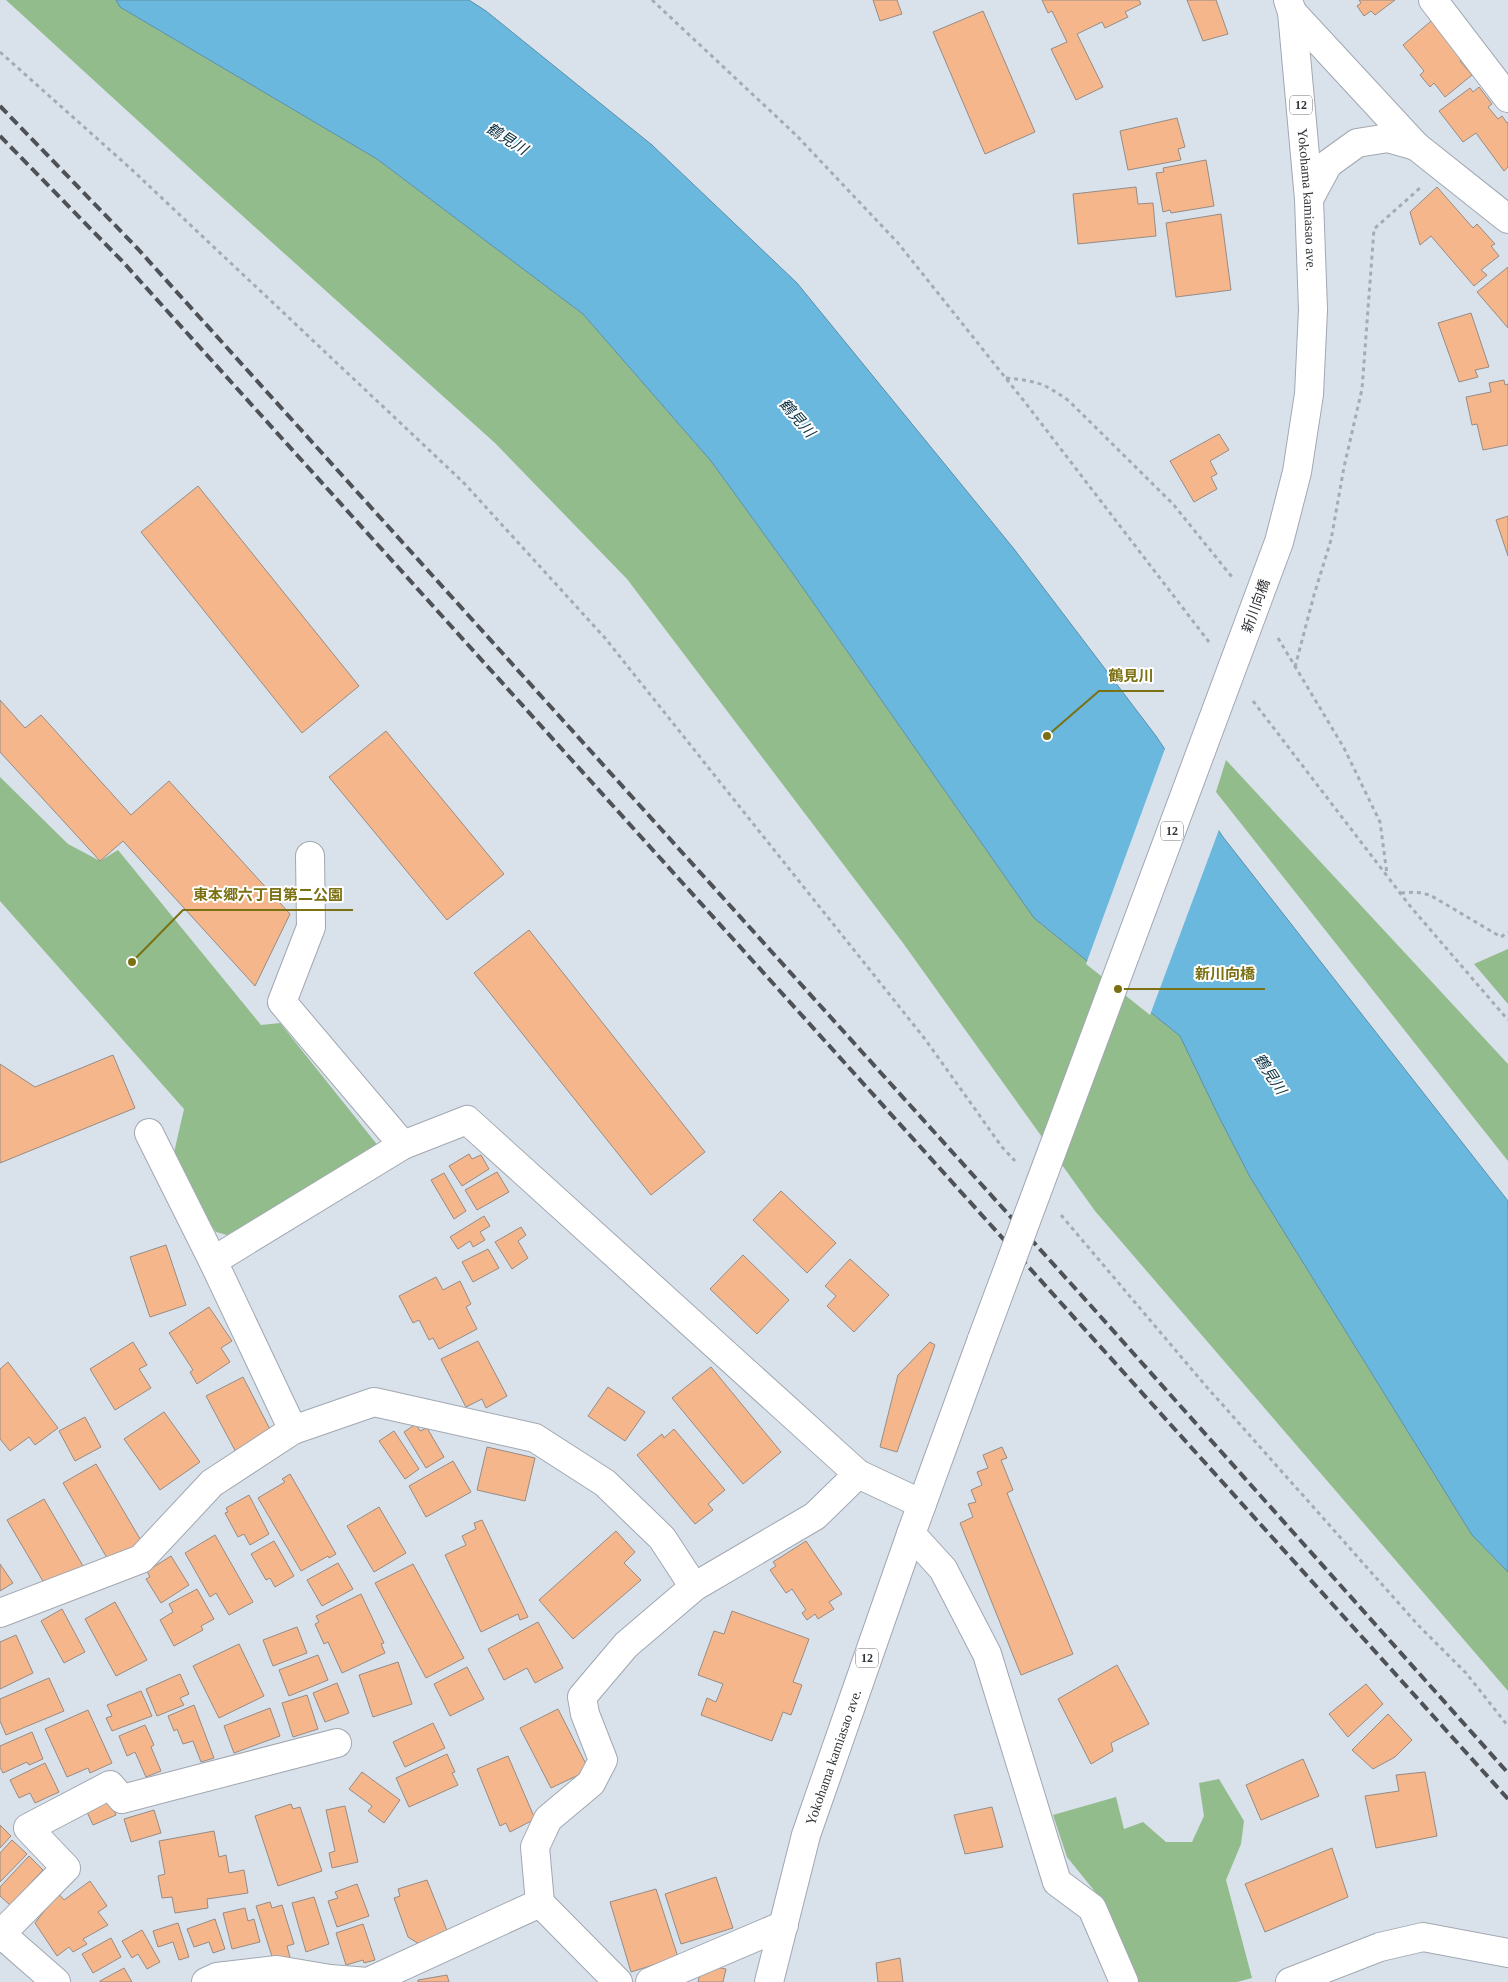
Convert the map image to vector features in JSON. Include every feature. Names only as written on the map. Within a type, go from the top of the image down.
[{"type":"street","points":[[1433,0],[1508,98]]},
{"type":"street","points":[[1290,6],[1416,146],[1508,219]]},
{"type":"street","name":"Yokohama kamiasao ave.","points":[[1290,6],[1309,199],[1313,310]]},
{"type":"street","points":[[1309,199],[1328,164],[1357,143],[1388,138],[1416,146]]},
{"type":"street","name":"新川向橋","points":[[982,1339],[1279,542],[1297,472],[1309,394],[1313,310]]},
{"type":"street","points":[[310,856],[311,927],[282,1002],[403,1146]]},
{"type":"street","points":[[213,1261],[403,1146],[467,1120],[858,1474],[922,1504]]},
{"type":"street","points":[[149,1133],[294,1430]]},
{"type":"street","name":"Yokohama kamiasao ave.","points":[[769,1982],[806,1835],[911,1534],[982,1339]]},
{"type":"street","points":[[0,1613],[141,1559],[212,1484],[294,1430],[374,1402],[535,1438],[605,1483],[662,1538],[694,1587]]},
{"type":"street","points":[[618,1982],[540,1903],[535,1847],[548,1819],[591,1783],[603,1760],[585,1714],[582,1697],[626,1645],[694,1587],[815,1516],[858,1474]]},
{"type":"street","points":[[911,1534],[943,1569],[987,1654],[1057,1882],[1092,1908],[1124,1982]]},
{"type":"street","points":[[56,1982],[1,1934],[66,1868],[28,1828],[110,1785],[122,1799],[337,1743]]},
{"type":"street","points":[[206,1982],[217,1977],[277,1970],[330,1979],[368,1982],[540,1903]]},
{"type":"street","points":[[650,1982],[784,1925]]},
{"type":"street","points":[[1290,1982],[1380,1947],[1423,1937],[1508,1953]]},
{"type":"path","points":[[652,0],[796,135],[898,242],[1024,400],[1212,646]]},
{"type":"path","points":[[0,52],[130,168],[463,482],[605,638],[925,1038],[1002,1147],[1021,1168]]},
{"type":"path","points":[[1295,667],[1331,540],[1344,467],[1362,389],[1374,229],[1443,168]]},
{"type":"path","points":[[1252,700],[1400,893],[1508,1020]]},
{"type":"path","points":[[1400,893],[1416,892],[1430,895],[1501,937],[1508,932]]},
{"type":"path","points":[[1058,1212],[1206,1385],[1418,1625],[1466,1673],[1508,1726]]},
{"type":"green space","points":[[6,0],[116,0],[120,7],[377,159],[583,314],[711,461],[796,578],[1034,918],[1180,1036],[1250,1177],[1472,1535],[1508,1572],[1508,1691],[1095,1211],[903,943],[627,579],[495,443]]},
{"type":"green space","points":[[1226,760],[1508,1064],[1508,1161],[1216,792]]},
{"type":"green space","points":[[0,777],[68,844],[100,861],[118,850],[261,1025],[280,1023],[379,1147],[227,1235],[216,1232],[171,1166],[184,1109],[0,901]]},
{"type":"green space","points":[[1508,949],[1508,1004],[1474,964]]},
{"type":"green space","points":[[1219,1779],[1244,1821],[1241,1844],[1226,1880],[1252,1978],[1237,1982],[1130,1982],[1135,1971],[1101,1899],[1067,1857],[1053,1815],[1116,1797],[1124,1829],[1143,1822],[1166,1842],[1192,1842],[1204,1816],[1199,1783]]},
{"type":"water","points":[[116,0],[469,0],[486,11],[652,145],[797,283],[1014,549],[1156,736],[1223,837],[1508,1201],[1508,1572],[1472,1535],[1250,1177],[1180,1036],[1034,918],[796,578],[711,461],[583,314],[377,159],[120,7]]},
{"type":"pier","points":[[1166,746],[1220,827],[1150,1015],[1086,964]]},
{"type":"building","points":[[873,0],[897,0],[902,14],[880,21]]},
{"type":"building","points":[[1042,0],[1139,0],[1141,4],[1125,12],[1128,17],[1105,28],[1102,22],[1077,34],[1103,87],[1076,100],[1051,49],[1067,42],[1052,11],[1048,13]]},
{"type":"building","points":[[1187,0],[1216,0],[1228,34],[1203,41]]},
{"type":"building","points":[[1359,0],[1395,0],[1375,15],[1371,11],[1364,16],[1357,6],[1361,3]]},
{"type":"building","points":[[983,11],[1035,132],[985,154],[933,32]]},
{"type":"building","points":[[1437,16],[1469,54],[1460,61],[1472,75],[1445,97],[1434,83],[1430,87],[1420,75],[1424,71],[1403,45]]},
{"type":"building","points":[[1479,87],[1492,104],[1488,107],[1498,119],[1502,116],[1508,122],[1508,167],[1504,171],[1476,133],[1463,142],[1439,111],[1470,88],[1473,92]]},
{"type":"building","points":[[1177,118],[1185,147],[1178,149],[1181,160],[1128,170],[1120,131]]},
{"type":"building","points":[[1206,160],[1214,206],[1171,213],[1170,210],[1163,212],[1156,173],[1164,172],[1163,168]]},
{"type":"building","points":[[1136,187],[1138,204],[1153,203],[1156,236],[1078,244],[1073,194]]},
{"type":"building","points":[[1437,187],[1473,228],[1477,224],[1495,244],[1491,246],[1499,256],[1481,270],[1487,275],[1474,286],[1431,236],[1420,245],[1410,212]]},
{"type":"building","points":[[1221,214],[1231,290],[1176,297],[1166,223]]},
{"type":"building","points":[[1508,267],[1508,328],[1477,292]]},
{"type":"building","points":[[1471,313],[1489,367],[1475,370],[1478,377],[1459,382],[1438,323]]},
{"type":"building","points":[[1504,380],[1505,385],[1508,384],[1508,445],[1483,450],[1477,424],[1472,425],[1466,397],[1491,392],[1489,383]]},
{"type":"building","points":[[1219,434],[1229,450],[1210,461],[1217,474],[1211,477],[1217,489],[1194,502],[1170,461]]},
{"type":"building","points":[[198,486],[359,686],[302,733],[141,532]]},
{"type":"building","points":[[1508,516],[1508,556],[1496,520]]},
{"type":"building","points":[[0,700],[25,728],[41,715],[131,815],[169,781],[290,914],[255,986],[123,841],[100,861],[0,752]]},
{"type":"building","points":[[386,731],[504,874],[447,920],[329,777]]},
{"type":"building","points":[[529,930],[705,1152],[651,1195],[474,973]]},
{"type":"building","points":[[113,1055],[135,1108],[0,1163],[0,1064],[35,1087]]},
{"type":"building","points":[[469,1154],[472,1159],[481,1155],[489,1169],[462,1186],[449,1166]]},
{"type":"building","points":[[497,1172],[509,1192],[477,1210],[465,1190]]},
{"type":"building","points":[[444,1173],[466,1211],[454,1219],[431,1180]]},
{"type":"building","points":[[781,1191],[836,1243],[807,1273],[753,1220]]},
{"type":"building","points":[[484,1216],[490,1226],[480,1232],[485,1240],[473,1247],[470,1241],[458,1249],[450,1237]]},
{"type":"building","points":[[521,1227],[526,1235],[518,1241],[528,1258],[512,1269],[495,1242]]},
{"type":"building","points":[[166,1245],[186,1305],[150,1317],[130,1257]]},
{"type":"building","points":[[488,1249],[499,1268],[473,1282],[462,1262]]},
{"type":"building","points":[[743,1255],[789,1300],[757,1334],[710,1289]]},
{"type":"building","points":[[850,1259],[889,1295],[854,1332],[827,1306],[836,1296],[825,1286]]},
{"type":"building","points":[[436,1277],[443,1290],[460,1281],[471,1304],[466,1307],[477,1329],[439,1349],[433,1338],[429,1340],[419,1320],[413,1323],[399,1296]]},
{"type":"building","points":[[209,1307],[232,1341],[221,1348],[230,1362],[197,1384],[190,1372],[193,1370],[169,1333]]},
{"type":"building","points":[[478,1341],[507,1396],[486,1408],[482,1399],[466,1407],[441,1359]]},
{"type":"building","points":[[133,1342],[147,1365],[139,1369],[151,1388],[115,1410],[90,1369]]},
{"type":"building","points":[[930,1342],[935,1345],[897,1452],[880,1447],[898,1375]]},
{"type":"building","points":[[8,1362],[58,1428],[35,1445],[29,1437],[10,1451],[0,1439],[0,1369]]},
{"type":"building","points":[[711,1367],[781,1452],[743,1484],[672,1398]]},
{"type":"building","points":[[243,1377],[274,1437],[238,1456],[206,1396]]},
{"type":"building","points":[[608,1387],[645,1412],[625,1441],[588,1416]]},
{"type":"building","points":[[164,1412],[200,1462],[160,1490],[124,1439]]},
{"type":"building","points":[[85,1417],[101,1447],[75,1461],[59,1431]]},
{"type":"building","points":[[416,1424],[420,1431],[427,1428],[444,1457],[426,1468],[404,1432]]},
{"type":"building","points":[[674,1429],[725,1490],[708,1504],[713,1510],[695,1524],[637,1455],[662,1434],[664,1438]]},
{"type":"building","points":[[394,1431],[419,1469],[405,1479],[379,1441]]},
{"type":"building","points":[[487,1447],[535,1458],[525,1501],[477,1490]]},
{"type":"building","points":[[1002,1447],[1007,1458],[1001,1460],[1013,1490],[1007,1493],[1073,1654],[1021,1675],[960,1523],[973,1517],[968,1504],[976,1502],[971,1490],[982,1485],[977,1472],[988,1468],[983,1455]]},
{"type":"building","points":[[453,1461],[471,1492],[426,1517],[409,1486]]},
{"type":"building","points":[[96,1464],[143,1544],[110,1563],[63,1483]]},
{"type":"building","points":[[290,1474],[336,1554],[329,1558],[328,1556],[301,1571],[258,1498],[285,1482],[282,1479]]},
{"type":"building","points":[[249,1495],[269,1534],[250,1545],[244,1534],[238,1537],[225,1513],[228,1512],[226,1508]]},
{"type":"building","points":[[44,1499],[83,1566],[47,1588],[7,1520]]},
{"type":"building","points":[[379,1507],[406,1553],[374,1572],[347,1526]]},
{"type":"building","points":[[482,1520],[528,1617],[520,1620],[518,1614],[481,1632],[445,1555],[466,1545],[462,1536],[476,1529],[474,1523]]},
{"type":"building","points":[[616,1531],[635,1552],[624,1563],[641,1580],[573,1639],[539,1600]]},
{"type":"building","points":[[215,1535],[253,1602],[229,1615],[216,1593],[210,1597],[185,1553]]},
{"type":"building","points":[[274,1541],[294,1576],[275,1587],[270,1578],[266,1580],[251,1554]]},
{"type":"building","points":[[806,1541],[842,1594],[829,1602],[834,1609],[818,1619],[815,1614],[807,1620],[802,1613],[806,1610],[792,1589],[786,1593],[770,1570],[776,1566],[773,1562]]},
{"type":"building","points":[[171,1556],[189,1585],[161,1603],[146,1579],[150,1577],[147,1571]]},
{"type":"building","points":[[338,1563],[353,1589],[322,1606],[307,1580]]},
{"type":"building","points":[[0,1564],[13,1583],[0,1591]]},
{"type":"building","points":[[413,1564],[464,1658],[426,1678],[375,1583]]},
{"type":"building","points":[[197,1589],[214,1619],[201,1626],[203,1630],[174,1646],[160,1620],[173,1612],[169,1604]]},
{"type":"building","points":[[361,1594],[384,1643],[381,1644],[385,1653],[342,1673],[328,1642],[324,1644],[315,1624],[319,1622],[316,1616]]},
{"type":"building","points":[[115,1602],[147,1660],[116,1676],[85,1619]]},
{"type":"building","points":[[62,1609],[85,1652],[64,1663],[41,1621]]},
{"type":"building","points":[[732,1611],[809,1639],[793,1682],[802,1685],[791,1715],[783,1712],[772,1741],[701,1715],[707,1698],[716,1702],[723,1684],[698,1675],[714,1631],[724,1634]]},
{"type":"building","points":[[538,1622],[563,1668],[535,1683],[527,1668],[504,1680],[488,1649]]},
{"type":"building","points":[[297,1627],[307,1653],[273,1666],[263,1640]]},
{"type":"building","points":[[16,1635],[33,1673],[0,1689],[0,1642]]},
{"type":"building","points":[[239,1644],[264,1696],[219,1718],[193,1666]]},
{"type":"building","points":[[318,1655],[328,1680],[289,1696],[279,1670]]},
{"type":"building","points":[[398,1662],[412,1704],[373,1717],[359,1675]]},
{"type":"building","points":[[1117,1665],[1149,1724],[1111,1743],[1113,1751],[1091,1764],[1058,1699]]},
{"type":"building","points":[[467,1667],[484,1699],[450,1716],[434,1684]]},
{"type":"building","points":[[180,1674],[189,1694],[180,1698],[184,1705],[157,1716],[146,1689]]},
{"type":"building","points":[[49,1678],[64,1711],[6,1735],[0,1721],[0,1699]]},
{"type":"building","points":[[337,1683],[349,1713],[325,1722],[313,1693]]},
{"type":"building","points":[[1366,1684],[1383,1704],[1348,1737],[1329,1714]]},
{"type":"building","points":[[141,1691],[152,1716],[112,1731],[106,1718],[112,1716],[107,1705]]},
{"type":"building","points":[[307,1695],[318,1729],[293,1737],[282,1703]]},
{"type":"building","points":[[194,1705],[214,1758],[201,1762],[193,1741],[183,1744],[177,1729],[174,1731],[168,1716]]},
{"type":"building","points":[[270,1708],[280,1736],[234,1753],[224,1726]]},
{"type":"building","points":[[558,1709],[589,1770],[551,1788],[520,1728]]},
{"type":"building","points":[[88,1710],[112,1763],[90,1773],[88,1768],[67,1777],[45,1729]]},
{"type":"building","points":[[1388,1714],[1412,1740],[1395,1757],[1373,1769],[1352,1750]]},
{"type":"building","points":[[433,1723],[445,1748],[405,1767],[393,1742]]},
{"type":"building","points":[[145,1725],[154,1745],[151,1747],[161,1771],[146,1777],[135,1752],[127,1756],[119,1736]]},
{"type":"building","points":[[32,1732],[43,1759],[29,1765],[27,1762],[3,1773],[0,1767],[0,1746]]},
{"type":"building","points":[[447,1754],[455,1772],[452,1773],[458,1785],[409,1807],[396,1778]]},
{"type":"building","points":[[508,1756],[535,1819],[510,1832],[506,1823],[500,1826],[477,1769]]},
{"type":"building","points":[[1303,1759],[1319,1796],[1261,1820],[1246,1785]]},
{"type":"building","points":[[45,1763],[59,1792],[35,1803],[30,1793],[19,1798],[10,1780]]},
{"type":"building","points":[[362,1772],[400,1800],[384,1823],[368,1811],[372,1806],[349,1789]]},
{"type":"building","points":[[1425,1772],[1437,1836],[1376,1848],[1365,1796],[1399,1791],[1396,1775]]},
{"type":"building","points":[[109,1800],[116,1815],[93,1825],[87,1812],[97,1808],[95,1803]]},
{"type":"building","points":[[291,1804],[293,1809],[300,1807],[322,1871],[278,1886],[255,1816]]},
{"type":"building","points":[[345,1806],[358,1862],[332,1868],[329,1853],[335,1851],[326,1810]]},
{"type":"building","points":[[992,1807],[1003,1847],[965,1854],[954,1815]]},
{"type":"building","points":[[154,1810],[161,1833],[131,1842],[124,1819]]},
{"type":"building","points":[[0,1825],[11,1836],[0,1848]]},
{"type":"building","points":[[214,1831],[219,1857],[226,1855],[229,1873],[244,1870],[248,1893],[207,1899],[208,1908],[175,1913],[172,1897],[162,1898],[158,1876],[165,1874],[159,1841]]},
{"type":"building","points":[[12,1840],[27,1854],[0,1882],[0,1853]]},
{"type":"building","points":[[1332,1848],[1348,1897],[1265,1932],[1245,1884]]},
{"type":"building","points":[[29,1856],[43,1870],[10,1905],[0,1896],[0,1887]]},
{"type":"building","points":[[716,1877],[733,1928],[681,1944],[665,1894]]},
{"type":"building","points":[[427,1880],[448,1933],[433,1944],[431,1938],[419,1944],[408,1937],[394,1898],[400,1896],[398,1889]]},
{"type":"building","points":[[90,1881],[107,1906],[98,1912],[108,1925],[83,1939],[87,1944],[73,1952],[69,1947],[57,1956],[35,1923],[58,1893],[64,1900]]},
{"type":"building","points":[[357,1884],[369,1916],[337,1927],[328,1901],[338,1898],[335,1892]]},
{"type":"building","points":[[656,1889],[678,1957],[631,1972],[610,1902]]},
{"type":"building","points":[[314,1897],[329,1944],[306,1952],[292,1903]]},
{"type":"building","points":[[270,1902],[272,1908],[282,1905],[294,1944],[287,1946],[291,1961],[275,1966],[256,1906]]},
{"type":"building","points":[[245,1908],[248,1921],[254,1919],[260,1942],[232,1949],[223,1913]]},
{"type":"building","points":[[215,1919],[225,1949],[213,1953],[209,1942],[194,1947],[187,1929]]},
{"type":"building","points":[[178,1923],[189,1957],[179,1960],[173,1942],[158,1947],[153,1931]]},
{"type":"building","points":[[363,1924],[375,1960],[364,1963],[363,1960],[346,1965],[336,1933]]},
{"type":"building","points":[[142,1930],[160,1962],[147,1969],[138,1954],[132,1958],[122,1941]]},
{"type":"building","points":[[111,1938],[121,1957],[93,1973],[82,1954]]},
{"type":"building","points":[[900,1958],[903,1982],[878,1982],[876,1963]]},
{"type":"building","points":[[702,1964],[726,1969],[723,1982],[698,1982]]},
{"type":"building","points":[[124,1968],[132,1982],[100,1982],[100,1981]]},
{"type":"building","points":[[447,1975],[449,1982],[418,1982],[418,1980]]},
{"type":"railway","points":[[0,106],[138,249],[1092,1307],[1508,1773]]},
{"type":"railway","points":[[0,136],[123,262],[1508,1799]]},
{"type":"place","name":"鶴見川","points":[[1047,736]]},
{"type":"place","name":"東本郷六丁目第二公園","points":[[132,962]]},
{"type":"place","name":"新川向橋","points":[[1118,989]]}]
